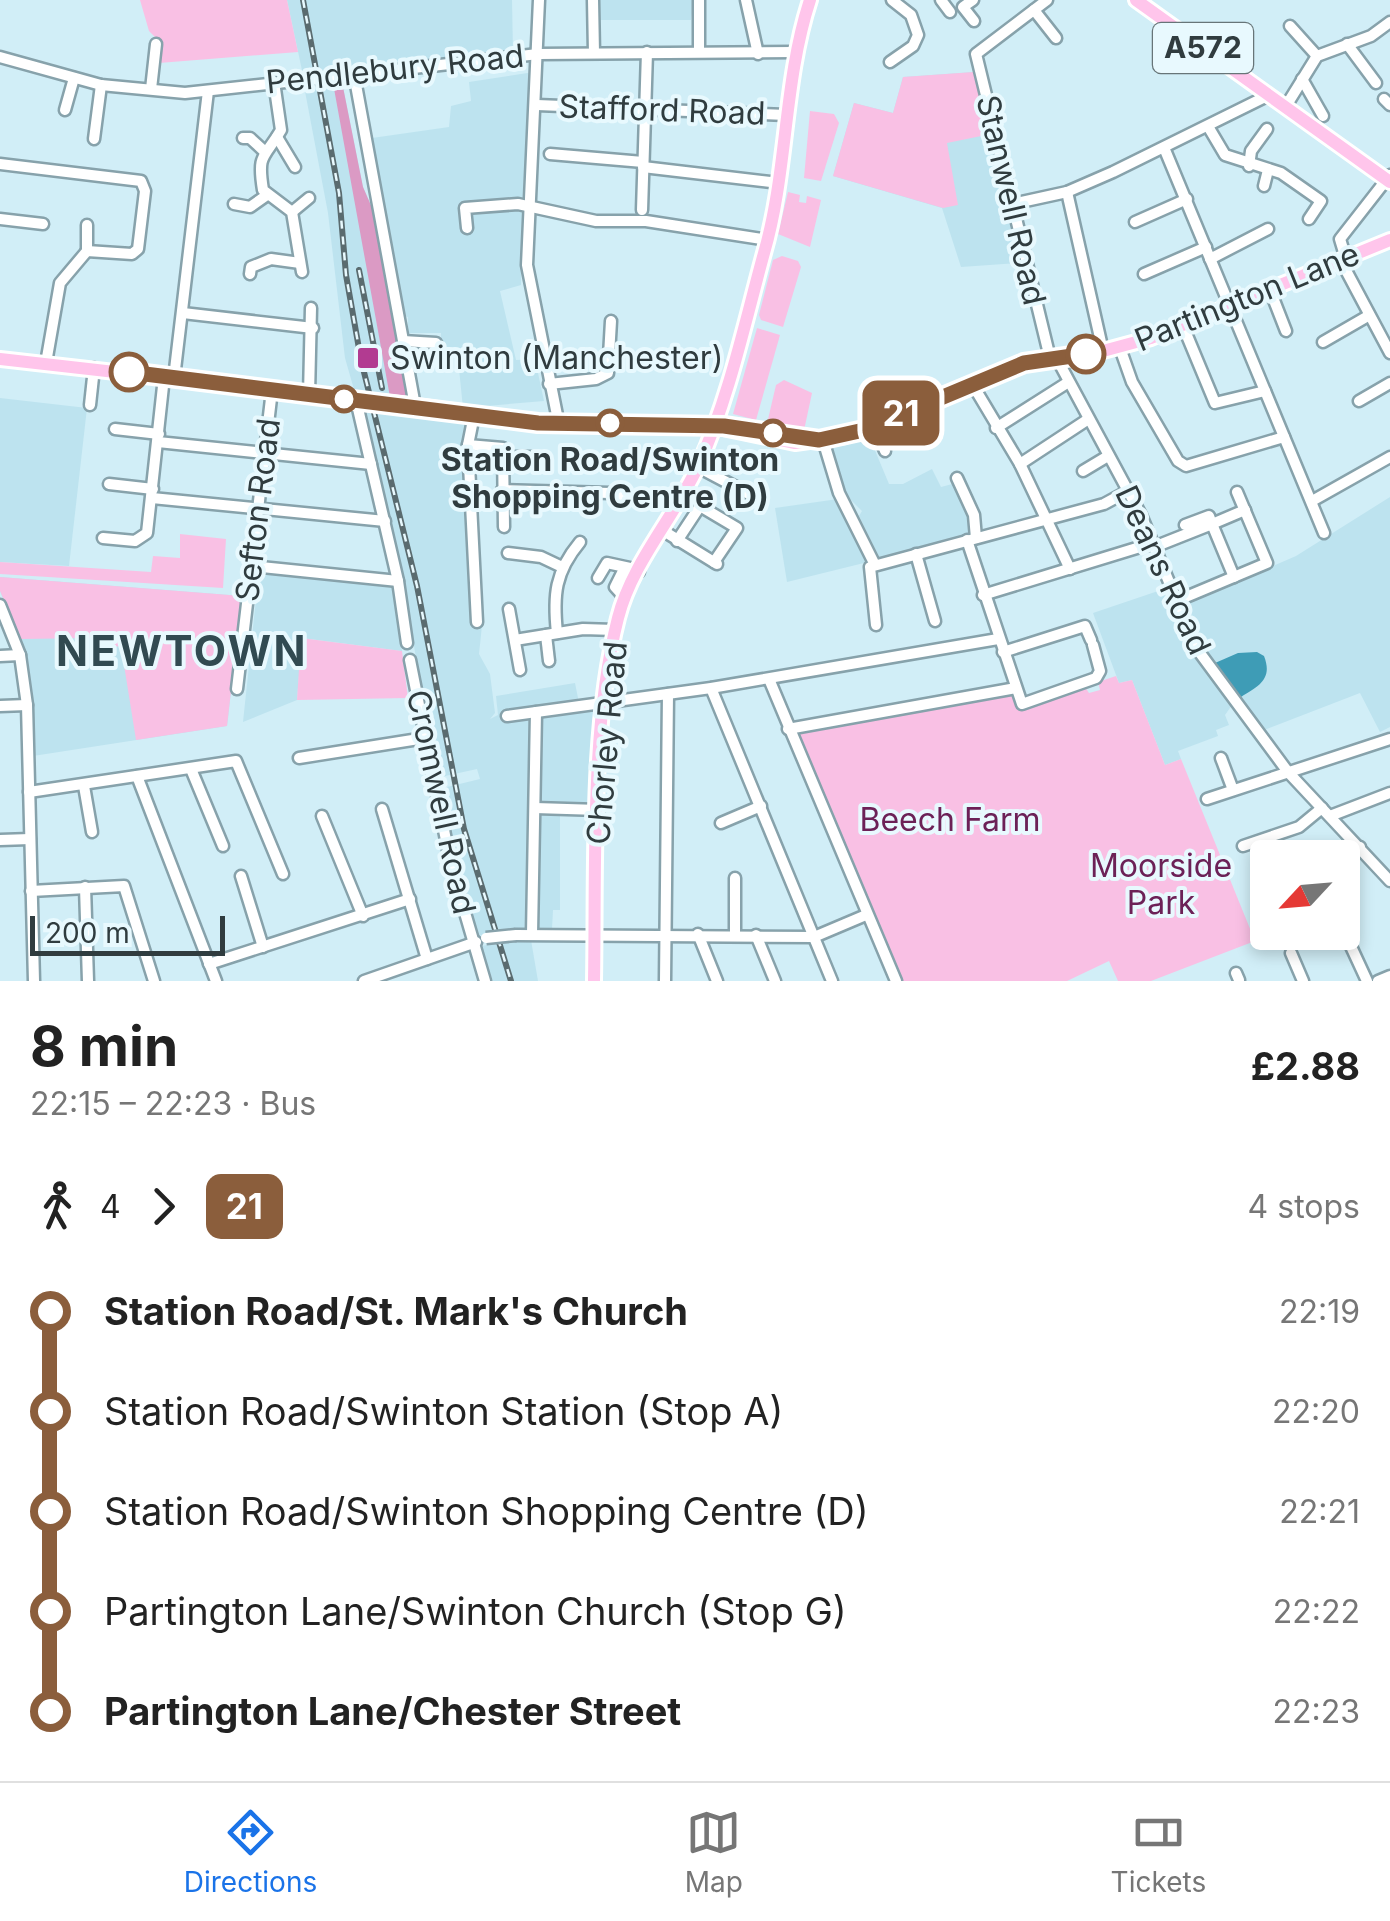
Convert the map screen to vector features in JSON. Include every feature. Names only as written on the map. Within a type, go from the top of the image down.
[{"type":"main road","name":"Chorley Road","points":[[594,981],[604,703],[615,630],[634,570],[698,467],[713,426],[768,240],[780,182],[794,52],[810,0]]},
{"type":"main road","name":"A572","points":[[1137,0],[1389,179]]},
{"type":"main road","name":"Partington Lane","points":[[0,359],[559,424],[713,426],[795,443],[874,426],[971,382],[1053,358],[1120,348],[1230,308],[1390,240]]},
{"type":"street","points":[[539,0],[536,154],[528,206],[527,265],[559,424]]},
{"type":"street","points":[[594,0],[594,53]]},
{"type":"street","points":[[698,52],[699,0]]},
{"type":"street","points":[[746,0],[758,54]]},
{"type":"street","points":[[890,62],[913,46],[918,35],[911,15],[892,0]]},
{"type":"street","points":[[941,0],[950,12]]},
{"type":"street","points":[[972,0],[964,7],[974,21]]},
{"type":"street","points":[[1047,0],[1034,10],[1056,38]]},
{"type":"street","name":"Stanwell Road","points":[[1034,10],[976,54],[1053,358]]},
{"type":"street","points":[[1286,106],[1316,56],[1371,36],[1390,22]]},
{"type":"street","points":[[1290,26],[1316,56]]},
{"type":"street","points":[[150,90],[156,44]]},
{"type":"street","points":[[1347,44],[1377,80]]},
{"type":"street","points":[[642,210],[648,52]]},
{"type":"street","name":"Pendlebury Road","points":[[0,57],[101,85],[208,91],[538,54],[794,52]]},
{"type":"street","points":[[348,75],[403,341],[412,405]]},
{"type":"street","points":[[65,110],[74,78]]},
{"type":"street","points":[[1302,79],[1323,116]]},
{"type":"street","points":[[249,267],[271,258],[301,268],[292,212],[266,195],[259,164],[263,150],[281,130],[274,82]]},
{"type":"street","points":[[94,139],[101,85]]},
{"type":"street","points":[[103,538],[131,541],[144,536],[183,314],[208,91]]},
{"type":"street","points":[[1012,204],[1067,192],[1165,150],[1269,94]]},
{"type":"street","name":"Stafford Road","points":[[537,105],[786,115]]},
{"type":"street","points":[[1209,128],[1226,155],[1249,166],[1284,169],[1321,201],[1309,219]]},
{"type":"street","points":[[1249,166],[1251,151],[1268,129]]},
{"type":"street","points":[[277,137],[294,168]]},
{"type":"street","points":[[243,138],[250,138],[263,150]]},
{"type":"street","points":[[1165,150],[1324,533]]},
{"type":"street","points":[[536,154],[780,182]]},
{"type":"street","points":[[0,164],[144,183],[138,249],[132,254],[87,251]]},
{"type":"street","points":[[1264,186],[1268,170]]},
{"type":"street","points":[[1389,179],[1340,239],[1344,260],[1368,316],[1390,353]]},
{"type":"street","points":[[1067,192],[1103,352]]},
{"type":"street","points":[[234,204],[250,206],[266,195]]},
{"type":"street","points":[[292,212],[309,198]]},
{"type":"street","points":[[1135,222],[1187,199]]},
{"type":"street","points":[[467,228],[465,208],[528,206],[596,220],[646,221],[768,240]]},
{"type":"street","points":[[0,220],[42,224]]},
{"type":"street","points":[[46,363],[60,283],[87,251],[87,225]]},
{"type":"street","points":[[1144,274],[1268,229]]},
{"type":"street","points":[[1270,290],[1286,331]]},
{"type":"street","points":[[310,395],[312,308]]},
{"type":"street","points":[[183,314],[313,328]]},
{"type":"street","points":[[1323,342],[1368,316]]},
{"type":"street","points":[[549,384],[588,381],[608,373],[611,321]]},
{"type":"street","points":[[1183,326],[1215,403],[1265,391]]},
{"type":"street","points":[[403,341],[436,343]]},
{"type":"street","points":[[1120,348],[1132,382],[1178,461],[1186,466],[1284,437]]},
{"type":"street","name":"Deans Road","points":[[1053,358],[1128,491],[1194,644],[1286,769],[1353,840]]},
{"type":"street","points":[[90,405],[94,368]]},
{"type":"street","points":[[971,382],[1020,464],[1070,569]]},
{"type":"street","points":[[996,428],[1067,383]]},
{"type":"street","points":[[1359,401],[1390,383]]},
{"type":"street","name":"Sefton Road","points":[[237,689],[272,390]]},
{"type":"street","name":"Cromwell Road","points":[[359,400],[398,581],[407,643]]},
{"type":"street","points":[[474,415],[468,446],[477,622]]},
{"type":"street","points":[[1020,464],[1087,420]]},
{"type":"street","points":[[874,426],[885,450]]},
{"type":"street","points":[[116,429],[266,454],[371,464]]},
{"type":"street","points":[[821,440],[835,482],[873,566],[876,625]]},
{"type":"street","points":[[468,446],[531,457]]},
{"type":"street","points":[[503,452],[504,527]]},
{"type":"street","points":[[1082,472],[1108,456]]},
{"type":"street","points":[[1312,501],[1390,456]]},
{"type":"street","points":[[698,467],[749,494]]},
{"type":"street","points":[[957,478],[974,515],[971,539],[984,598],[1022,704],[1096,678],[1100,670],[1085,626],[1004,652]]},
{"type":"street","points":[[109,484],[259,509],[385,521]]},
{"type":"street","points":[[502,490],[610,493],[675,506]]},
{"type":"street","points":[[873,566],[1104,504],[1128,491]]},
{"type":"street","points":[[1174,602],[1266,562],[1237,492]]},
{"type":"street","points":[[662,530],[677,541],[716,563],[737,528],[700,506],[677,541]]},
{"type":"street","points":[[1212,524],[1245,510]]},
{"type":"street","points":[[984,598],[1153,545],[1209,516],[1234,577]]},
{"type":"street","points":[[550,661],[560,566],[580,542]]},
{"type":"street","points":[[508,554],[540,557],[560,566]]},
{"type":"street","points":[[916,554],[935,621]]},
{"type":"street","points":[[598,578],[607,563],[634,570]]},
{"type":"street","points":[[252,566],[398,581]]},
{"type":"street","points":[[0,605],[20,655],[27,705],[34,981]]},
{"type":"street","points":[[508,609],[520,670]]},
{"type":"street","points":[[515,640],[615,630]]},
{"type":"street","points":[[506,716],[711,688],[998,639]]},
{"type":"street","points":[[0,656],[20,655]]},
{"type":"street","name":"Cromwell Road","points":[[410,660],[473,943],[486,981]]},
{"type":"street","points":[[768,679],[896,981]]},
{"type":"street","points":[[711,688],[832,981]]},
{"type":"street","points":[[788,729],[1016,688]]},
{"type":"street","points":[[665,981],[668,694]]},
{"type":"street","points":[[0,706],[27,705]]},
{"type":"street","points":[[532,934],[536,712]]},
{"type":"street","points":[[298,758],[425,738]]},
{"type":"street","points":[[1207,799],[1286,769],[1390,739]]},
{"type":"street","points":[[28,792],[238,762],[283,874]]},
{"type":"street","points":[[1210,769],[1222,762],[1232,790]]},
{"type":"street","points":[[190,769],[223,846]]},
{"type":"street","points":[[137,776],[176,867],[216,981]]},
{"type":"street","points":[[84,786],[92,832]]},
{"type":"street","points":[[1244,846],[1299,827],[1326,812],[1390,793]]},
{"type":"street","points":[[721,823],[761,806]]},
{"type":"street","points":[[535,808],[599,810]]},
{"type":"street","points":[[382,809],[427,958]]},
{"type":"street","points":[[322,816],[363,916]]},
{"type":"street","points":[[0,840],[30,839]]},
{"type":"street","name":"Deans Road","points":[[1360,847],[1390,881]]},
{"type":"street","points":[[241,876],[263,946]]},
{"type":"street","points":[[734,878],[735,934]]},
{"type":"street","points":[[86,886],[88,981]]},
{"type":"street","points":[[31,891],[124,886],[154,981]]},
{"type":"street","points":[[209,964],[410,899]]},
{"type":"street","points":[[364,981],[486,938],[532,934],[814,937],[866,915]]},
{"type":"street","points":[[698,934],[718,981]]},
{"type":"street","points":[[756,935],[774,981]]},
{"type":"street","points":[[1353,950],[1367,981]]},
{"type":"street","points":[[1291,953],[1303,981]]},
{"type":"street","points":[[400,968],[405,981]]},
{"type":"street","points":[[1378,981],[1390,976]]},
{"type":"shaded area","points":[[287,0],[512,0],[513,53],[303,75]]},
{"type":"shaded area","points":[[600,0],[694,0],[691,20],[600,20]]},
{"type":"shaded area","points":[[534,72],[523,189],[521,285],[500,291],[516,360],[535,359],[544,401],[463,408],[459,369],[439,367],[441,333],[408,333],[408,317],[401,315],[365,139],[449,127],[451,106],[471,101],[469,82]]},
{"type":"shaded area","points":[[974,72],[1019,263],[961,267],[942,208],[833,176],[854,103],[893,113],[903,77]]},
{"type":"shaded area","points":[[342,82],[363,187],[373,210],[408,399],[355,393],[345,358],[328,213],[304,86]]},
{"type":"shaded area","points":[[342,82],[363,187],[373,210],[408,399],[390,397],[333,83]]},
{"type":"shaded area","points":[[0,398],[87,408],[69,566],[0,562]]},
{"type":"shaded area","points":[[364,407],[469,422],[463,454],[470,548],[483,616],[479,654],[490,674],[495,713],[490,719],[498,715],[496,696],[575,683],[580,708],[597,706],[592,803],[560,802],[560,910],[553,910],[552,929],[476,936],[439,789],[480,779],[477,769],[436,778],[403,580]]},
{"type":"shaded area","points":[[869,436],[889,484],[903,484],[932,469],[941,487],[956,483],[970,513],[973,534],[880,559],[859,516],[862,511],[848,497],[829,447]]},
{"type":"shaded area","points":[[1390,497],[1390,727],[1380,732],[1360,693],[1264,730],[1202,647],[1182,605],[1296,556]]},
{"type":"shaded area","points":[[838,499],[868,562],[787,582],[775,508]]},
{"type":"shaded area","points":[[259,571],[394,587],[402,651],[302,638],[297,700],[243,722]]},
{"type":"shaded area","points":[[0,577],[242,596],[227,726],[33,756],[28,661],[0,591]]},
{"type":"shaded area","points":[[1164,589],[1189,647],[1232,705],[1225,715],[1229,725],[1216,730],[1218,736],[1178,751],[1181,759],[1165,765],[1132,680],[1119,683],[1093,613]]},
{"type":"shaded area","points":[[531,940],[538,981],[493,981],[480,946]]},
{"type":"green space","points":[[140,0],[287,0],[298,52],[159,63],[159,41],[149,31]]},
{"type":"green space","points":[[974,72],[991,134],[947,143],[958,205],[943,208],[833,176],[854,103],[893,113],[903,77]]},
{"type":"green space","points":[[810,111],[834,114],[839,123],[821,181],[804,178]]},
{"type":"green space","points":[[788,192],[800,195],[799,202],[806,203],[807,196],[821,200],[810,247],[778,234]]},
{"type":"green space","points":[[782,256],[798,261],[801,267],[783,327],[761,320],[759,315],[773,260]]},
{"type":"green space","points":[[757,328],[780,335],[756,420],[733,414]]},
{"type":"green space","points":[[784,380],[812,393],[803,435],[766,428],[776,385]]},
{"type":"green space","points":[[180,534],[226,539],[223,588],[0,574],[0,562],[151,572],[153,556],[180,558]]},
{"type":"green space","points":[[0,577],[242,596],[227,726],[136,740],[121,646],[96,649],[93,638],[21,639],[0,591]]},
{"type":"green space","points":[[301,638],[402,651],[408,698],[297,700]]},
{"type":"green space","name":"Beech Farm","points":[[1116,676],[1119,683],[1132,680],[1165,765],[1181,759],[1250,929],[1250,943],[1151,981],[1118,981],[1109,961],[1067,981],[903,981],[797,733],[1012,693],[1021,707],[1085,687],[1089,693],[1100,690],[1098,682]]},
{"type":"water","points":[[1257,652],[1264,656],[1267,671],[1259,685],[1241,697],[1215,663],[1238,653]]},
{"type":"railway","points":[[303,0],[339,193],[346,275],[361,360],[417,586],[464,829],[511,981]]},
{"type":"railway","points":[[359,270],[382,388]]},
{"type":"bus line","name":"21","points":[[129,372],[538,423],[724,426],[819,440],[864,430],[1024,363],[1086,354]]},
{"type":"place","name":"Swinton (Manchester)","points":[[368,358]]},
{"type":"place","name":"Station Road/Swinton Shopping Centre (D)","points":[[610,423]]},
{"type":"district","name":"NEWTOWN","points":[[182,651]]},
{"type":"park label","name":"Moorside Park","points":[[1161,884]]}]
